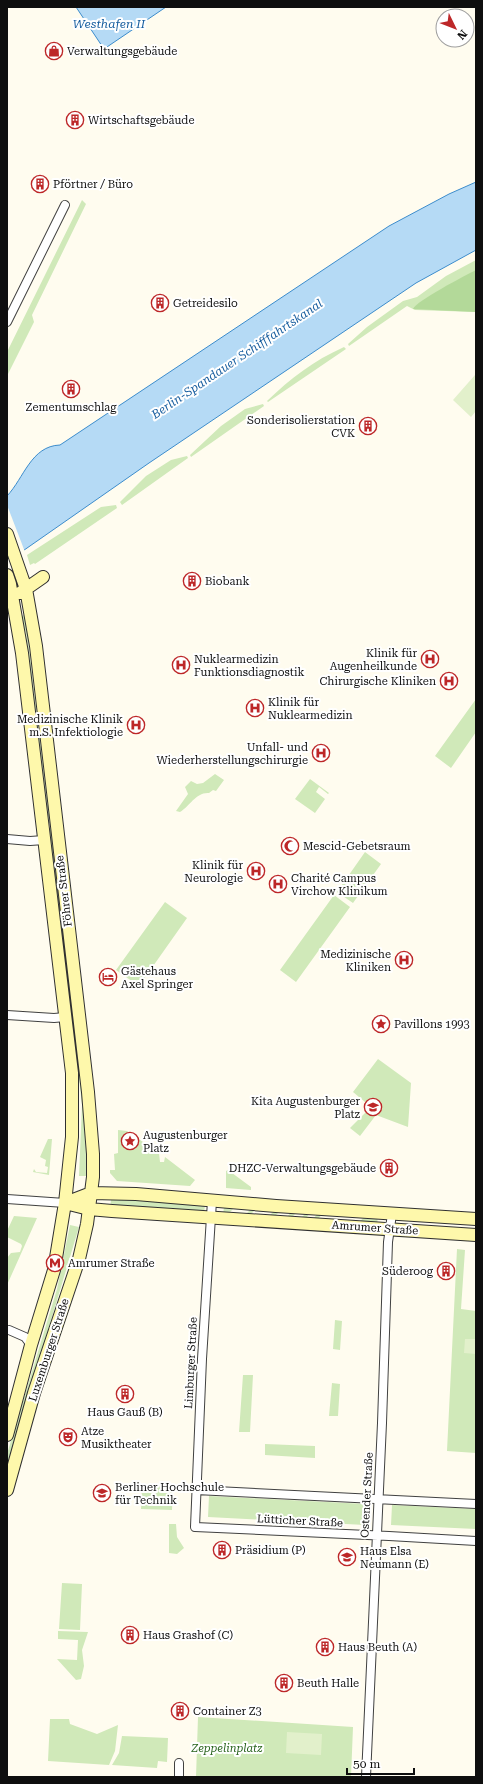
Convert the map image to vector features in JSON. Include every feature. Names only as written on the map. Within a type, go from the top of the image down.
[{"type":"main road","name":"Föhrer Straße","points":[[7,534],[22,573],[26,589],[36,653],[92,1126],[91,1193],[89,1209]]},
{"type":"main road","points":[[10,600],[43,577]]},
{"type":"main road","name":"Föhrer Straße","points":[[8,578],[10,600],[22,653],[72,1073],[71,1156],[65,1202]]},
{"type":"main road","name":"Amrumer Straße","points":[[65,1202],[91,1193],[136,1194],[212,1201],[476,1219]]},
{"type":"main road","name":"Amrumer Straße","points":[[65,1202],[89,1209],[476,1235]]},
{"type":"main road","name":"Luxemburger Straße","points":[[7,1435],[31,1345],[54,1270],[65,1202]]},
{"type":"main road","name":"Luxemburger Straße","points":[[7,1490],[34,1393],[79,1259],[89,1209]]},
{"type":"street","points":[[7,322],[65,205]]},
{"type":"street","points":[[7,839],[30,841],[44,840]]},
{"type":"street","points":[[7,1014],[54,1018],[66,1017]]},
{"type":"street","points":[[7,1198],[65,1202]]},
{"type":"street","name":"Limburger Straße","points":[[194,1527],[212,1201]]},
{"type":"street","name":"Ostender Straße","points":[[366,1777],[390,1229],[392,1214]]},
{"type":"street","points":[[9,1330],[25,1337],[31,1345]]},
{"type":"street","points":[[196,1490],[476,1504]]},
{"type":"street","name":"Lütticher Straße","points":[[194,1527],[377,1535],[476,1542]]},
{"type":"street","points":[[179,1764],[179,1777]]},
{"type":"green space","points":[[82,200],[86,204],[32,315],[34,322],[7,376],[7,352]]},
{"type":"green space","points":[[476,260],[476,312],[415,310],[407,306],[349,346],[348,344],[367,327],[403,301],[417,297],[446,276]]},
{"type":"green space","points":[[476,270],[476,312],[413,309],[416,305],[432,294]]},
{"type":"green space","points":[[344,347],[346,349],[268,402],[267,401],[303,371],[322,358]]},
{"type":"green space","points":[[475,375],[476,411],[471,417],[453,400]]},
{"type":"green space","points":[[263,404],[264,406],[191,457],[190,455],[221,426],[245,409]]},
{"type":"green space","points":[[187,456],[188,458],[122,505],[120,502],[146,476],[171,460]]},
{"type":"green space","points":[[116,505],[117,508],[35,564],[30,565],[27,555],[101,507]]},
{"type":"green space","points":[[25,614],[50,823],[26,633],[21,617]]},
{"type":"green space","points":[[476,699],[476,732],[451,768],[435,756]]},
{"type":"green space","points":[[215,774],[224,780],[216,791],[213,790],[209,793],[200,795],[180,812],[176,811],[188,794],[185,787],[191,781],[197,784],[203,783]]},
{"type":"green space","points":[[310,779],[329,793],[328,794],[319,787],[316,792],[325,799],[315,813],[295,799]]},
{"type":"green space","points":[[51,828],[67,957],[65,957],[49,829]]},
{"type":"green space","points":[[365,852],[381,864],[353,903],[337,892]]},
{"type":"green space","points":[[334,895],[350,907],[296,982],[280,970]]},
{"type":"green space","points":[[165,902],[187,918],[139,986],[116,970]]},
{"type":"green space","points":[[71,1006],[85,1112],[87,1176],[79,1176],[82,1105]]},
{"type":"green space","points":[[378,1059],[411,1083],[408,1127],[376,1115],[360,1136],[350,1128],[371,1107],[353,1092]]},
{"type":"green space","points":[[118,1130],[127,1131],[159,1153],[160,1162],[164,1162],[165,1157],[195,1180],[190,1186],[117,1181],[110,1173],[110,1170],[115,1170],[114,1154],[118,1153]]},
{"type":"green space","points":[[48,1139],[52,1139],[49,1175],[33,1172],[34,1169],[36,1172],[47,1173],[48,1167],[45,1166],[46,1160],[40,1157]]},
{"type":"green space","points":[[228,1170],[251,1187],[251,1190],[226,1188],[226,1171]]},
{"type":"green space","points":[[111,1200],[205,1205],[204,1213],[110,1208]]},
{"type":"green space","points":[[224,1206],[235,1207],[229,1213],[246,1214],[252,1208],[257,1208],[251,1214],[270,1215],[276,1209],[281,1210],[275,1216],[287,1217],[293,1210],[298,1211],[292,1217],[301,1218],[308,1211],[312,1211],[306,1218],[314,1218],[319,1212],[324,1212],[318,1219],[360,1221],[367,1215],[378,1215],[377,1226],[223,1216]]},
{"type":"green space","points":[[14,1216],[37,1218],[7,1285],[7,1258],[11,1253],[20,1252],[22,1246],[21,1244],[7,1237],[7,1231]]},
{"type":"green space","points":[[70,1225],[79,1227],[7,1467],[7,1454],[57,1289]]},
{"type":"green space","points":[[457,1249],[465,1250],[461,1309],[476,1311],[476,1453],[447,1451]]},
{"type":"green space","points":[[335,1320],[342,1321],[340,1350],[333,1349]]},
{"type":"green space","points":[[465,1339],[476,1339],[476,1354],[464,1353]]},
{"type":"green space","points":[[243,1375],[253,1375],[250,1432],[239,1432]]},
{"type":"green space","points":[[332,1383],[340,1384],[338,1416],[329,1416]]},
{"type":"green space","points":[[265,1444],[315,1446],[315,1458],[265,1455]]},
{"type":"green space","points":[[142,1486],[173,1487],[172,1510],[141,1509]]},
{"type":"green space","points":[[209,1496],[366,1504],[365,1525],[208,1517]]},
{"type":"green space","points":[[392,1505],[476,1509],[476,1529],[391,1525]]},
{"type":"green space","points":[[169,1524],[176,1524],[177,1537],[184,1548],[177,1554],[169,1553]]},
{"type":"green space","points":[[62,1583],[82,1584],[80,1630],[59,1629]]},
{"type":"green space","points":[[58,1631],[88,1632],[82,1650],[84,1666],[81,1679],[76,1680],[57,1659],[77,1660],[78,1640],[58,1639]]},
{"type":"green space","name":"Zeppelinplatz","points":[[198,1717],[353,1727],[351,1777],[196,1777]]},
{"type":"green space","points":[[50,1719],[69,1719],[70,1724],[97,1734],[118,1725],[115,1751],[109,1765],[48,1761]]},
{"type":"green space","points":[[287,1732],[322,1734],[321,1755],[286,1753]]},
{"type":"green space","points":[[122,1736],[168,1738],[167,1762],[158,1761],[157,1768],[112,1765],[119,1753]]},
{"type":"water","name":"Westhafen II","points":[[76,7],[166,7],[104,49]]},
{"type":"water","name":"Berlin-Spandauer Schifffahrtskanal","points":[[476,182],[476,250],[416,283],[149,463],[7,562],[7,496],[29,464],[42,451],[50,447],[60,445],[389,226],[449,194]]},
{"type":"pier","points":[[7,505],[25,552],[7,564]]},
{"type":"place","name":"Verwaltungsgebäude","points":[[54,51]]},
{"type":"place","name":"Wirtschaftsgebäude","points":[[75,120]]},
{"type":"place","name":"Pförtner / Büro","points":[[40,184]]},
{"type":"place","name":"Getreidesilo","points":[[160,303]]},
{"type":"place","name":"Zementumschlag","points":[[71,389]]},
{"type":"place","name":"Sonderisolierstation CVK","points":[[368,426]]},
{"type":"place","name":"Biobank","points":[[192,581]]},
{"type":"place","name":"Klinik für Augenheilkunde","points":[[430,659]]},
{"type":"place","name":"Nuklearmedizin Funktionsdiagnostik","points":[[181,665]]},
{"type":"place","name":"Chirurgische Kliniken","points":[[449,681]]},
{"type":"place","name":"Klinik für Nuklearmedizin","points":[[255,708]]},
{"type":"place","name":"Medizinische Klinik m.S. Infektiologie","points":[[136,725]]},
{"type":"place","name":"Unfall- und Wiederherstellungschirurgie","points":[[321,753]]},
{"type":"place","name":"Mescid-Gebetsraum","points":[[290,846]]},
{"type":"place","name":"Klinik für Neurologie","points":[[256,871]]},
{"type":"place","name":"Charité Campus Virchow Klinikum","points":[[278,884]]},
{"type":"place","name":"Medizinische Kliniken","points":[[404,960]]},
{"type":"place","name":"Gästehaus Axel Springer","points":[[108,977]]},
{"type":"place","name":"Pavillons 1993","points":[[381,1024]]},
{"type":"place","name":"Kita Augustenburger Platz","points":[[373,1107]]},
{"type":"place","name":"Augustenburger Platz","points":[[130,1141]]},
{"type":"place","name":"DHZC-Verwaltungsgebäude","points":[[389,1168]]},
{"type":"place","name":"Amrumer Straße","points":[[55,1263]]},
{"type":"place","name":"Süderoog","points":[[446,1271]]},
{"type":"place","name":"Haus Gauß (B)","points":[[125,1394]]},
{"type":"place","name":"Atze Musiktheater","points":[[68,1437]]},
{"type":"place","name":"Berliner Hochschule für Technik","points":[[102,1493]]},
{"type":"place","name":"Präsidium (P)","points":[[222,1550]]},
{"type":"place","name":"Haus Elsa Neumann (E)","points":[[347,1557]]},
{"type":"place","name":"Haus Grashof (C)","points":[[130,1635]]},
{"type":"place","name":"Haus Beuth (A)","points":[[325,1647]]},
{"type":"place","name":"Beuth Halle","points":[[284,1683]]},
{"type":"place","name":"Container Z3","points":[[180,1711]]}]
